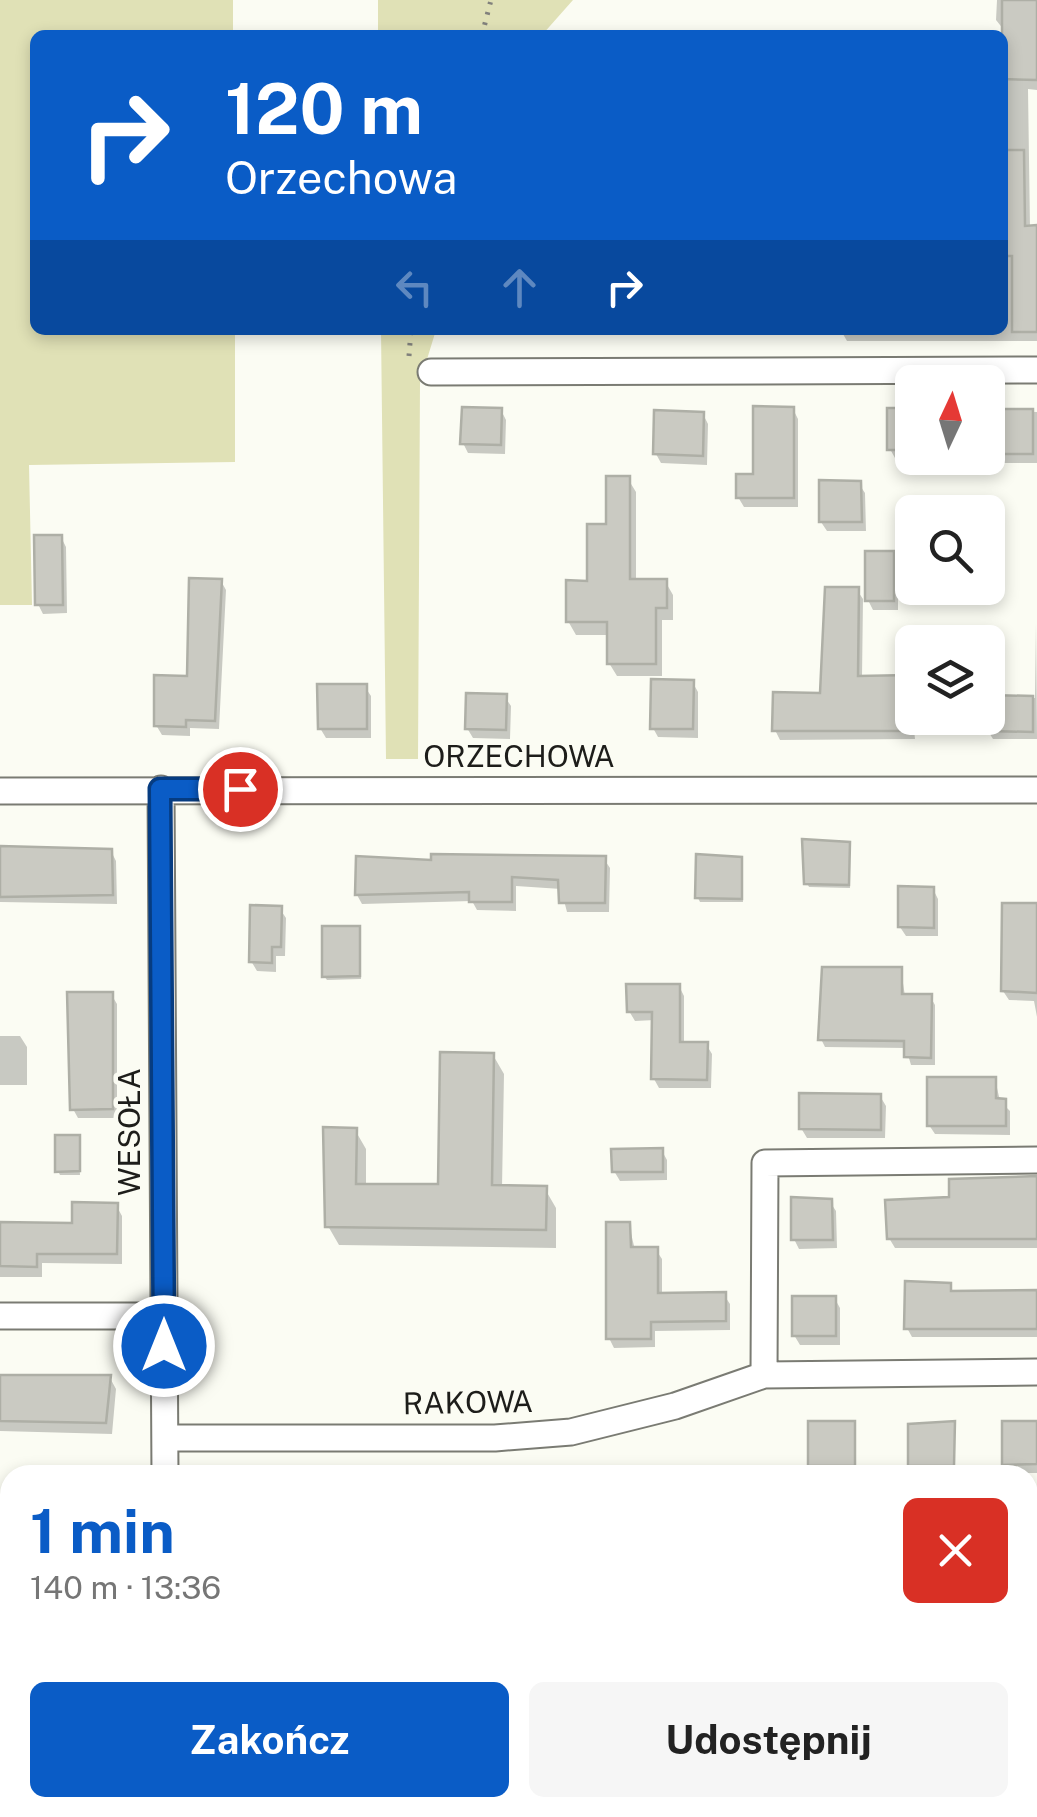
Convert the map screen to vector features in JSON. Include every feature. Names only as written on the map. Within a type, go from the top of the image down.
[{"type":"street","points":[[432,372],[1037,370]]},
{"type":"street","name":"WESOŁA","points":[[160,789],[165,1465]]},
{"type":"street","name":"ORZECHOWA","points":[[0,791],[1037,790]]},
{"type":"street","points":[[764,1374],[765,1162],[1037,1160]]},
{"type":"street","points":[[0,1316],[164,1316]]},
{"type":"street","name":"RAKOWA","points":[[165,1438],[495,1438],[572,1432],[675,1406],[764,1374],[1037,1372]]},
{"type":"path","points":[[483,30],[491,0]]},
{"type":"green space","points":[[0,0],[233,0],[233,30],[30,30],[30,335],[235,335],[235,462],[29,465],[32,605],[0,605]]},
{"type":"green space","points":[[378,0],[573,0],[546,30],[378,30]]},
{"type":"green space","points":[[381,335],[434,335],[420,382],[418,759],[386,759]]},
{"type":"building","points":[[1002,0],[1037,0],[1037,80],[1008,79],[1008,30],[1002,30]]},
{"type":"building","points":[[1008,150],[1024,150],[1025,226],[1037,225],[1037,332],[1012,332],[1012,256],[1008,256]]},
{"type":"building","points":[[753,406],[794,407],[794,498],[736,498],[736,474],[753,474]]},
{"type":"building","points":[[462,407],[502,408],[501,445],[460,444]]},
{"type":"building","points":[[887,408],[895,408],[895,450],[887,450]]},
{"type":"building","points":[[1005,409],[1033,409],[1033,454],[1005,454]]},
{"type":"building","points":[[654,410],[704,412],[703,456],[653,454]]},
{"type":"building","points":[[606,476],[630,476],[630,579],[667,579],[667,608],[656,608],[656,664],[607,664],[607,622],[566,622],[566,580],[587,581],[587,524],[606,524]]},
{"type":"building","points":[[819,480],[861,481],[862,522],[819,522]]},
{"type":"building","points":[[34,535],[62,535],[63,605],[35,605]]},
{"type":"building","points":[[865,551],[894,551],[894,601],[865,601]]},
{"type":"building","points":[[189,578],[222,579],[215,721],[186,720],[186,727],[154,726],[154,675],[187,676]]},
{"type":"building","points":[[825,587],[859,587],[858,676],[895,675],[895,731],[772,731],[773,692],[820,693]]},
{"type":"building","points":[[651,679],[694,680],[693,729],[650,729]]},
{"type":"building","points":[[317,684],[367,684],[367,729],[318,729]]},
{"type":"building","points":[[466,693],[507,694],[506,730],[465,729]]},
{"type":"building","points":[[1005,695],[1033,696],[1033,732],[1005,731]]},
{"type":"building","points":[[802,839],[850,842],[849,885],[804,884]]},
{"type":"building","points":[[0,846],[112,849],[113,895],[0,897]]},
{"type":"building","points":[[431,854],[606,856],[605,903],[559,903],[558,880],[512,877],[512,902],[469,902],[469,892],[355,895],[356,856],[431,860]]},
{"type":"building","points":[[696,854],[742,857],[742,899],[695,898]]},
{"type":"building","points":[[898,886],[934,887],[934,928],[898,927]]},
{"type":"building","points":[[1002,903],[1037,903],[1037,993],[1001,991]]},
{"type":"building","points":[[250,905],[282,906],[281,947],[272,947],[272,963],[249,962]]},
{"type":"building","points":[[322,926],[360,926],[360,976],[322,977]]},
{"type":"building","points":[[822,967],[902,967],[902,994],[932,994],[931,1058],[904,1057],[904,1041],[818,1040]]},
{"type":"building","points":[[626,984],[680,984],[680,1042],[708,1042],[707,1080],[651,1079],[652,1012],[627,1012]]},
{"type":"building","points":[[67,992],[113,992],[113,1109],[70,1110]]},
{"type":"building","points":[[440,1052],[494,1053],[492,1185],[547,1186],[546,1230],[325,1227],[323,1127],[357,1128],[356,1184],[438,1184]]},
{"type":"building","points":[[927,1077],[996,1077],[996,1098],[1006,1099],[1006,1126],[927,1126]]},
{"type":"building","points":[[799,1093],[881,1094],[881,1130],[799,1129]]},
{"type":"building","points":[[55,1135],[80,1135],[80,1171],[55,1172]]},
{"type":"building","points":[[663,1148],[663,1172],[612,1172],[611,1149]]},
{"type":"building","points":[[1037,1176],[1037,1239],[887,1239],[885,1200],[949,1197],[949,1179]]},
{"type":"building","points":[[791,1197],[832,1199],[833,1240],[791,1240]]},
{"type":"building","points":[[72,1202],[118,1203],[117,1254],[37,1254],[37,1267],[0,1266],[0,1222],[72,1223]]},
{"type":"building","points":[[606,1222],[630,1222],[631,1247],[658,1247],[658,1293],[726,1292],[726,1321],[651,1322],[651,1339],[606,1339]]},
{"type":"building","points":[[905,1281],[951,1283],[951,1291],[1037,1290],[1037,1329],[904,1329]]},
{"type":"building","points":[[792,1296],[836,1296],[836,1336],[792,1336]]},
{"type":"building","points":[[0,1375],[111,1375],[106,1423],[0,1421]]},
{"type":"building","points":[[808,1421],[855,1421],[855,1465],[808,1465]]},
{"type":"building","points":[[955,1421],[954,1465],[908,1465],[908,1424]]},
{"type":"building","points":[[1002,1421],[1037,1421],[1037,1464],[1002,1465]]},
{"type":"route","points":[[164,1346],[160,789],[240,789]]}]
